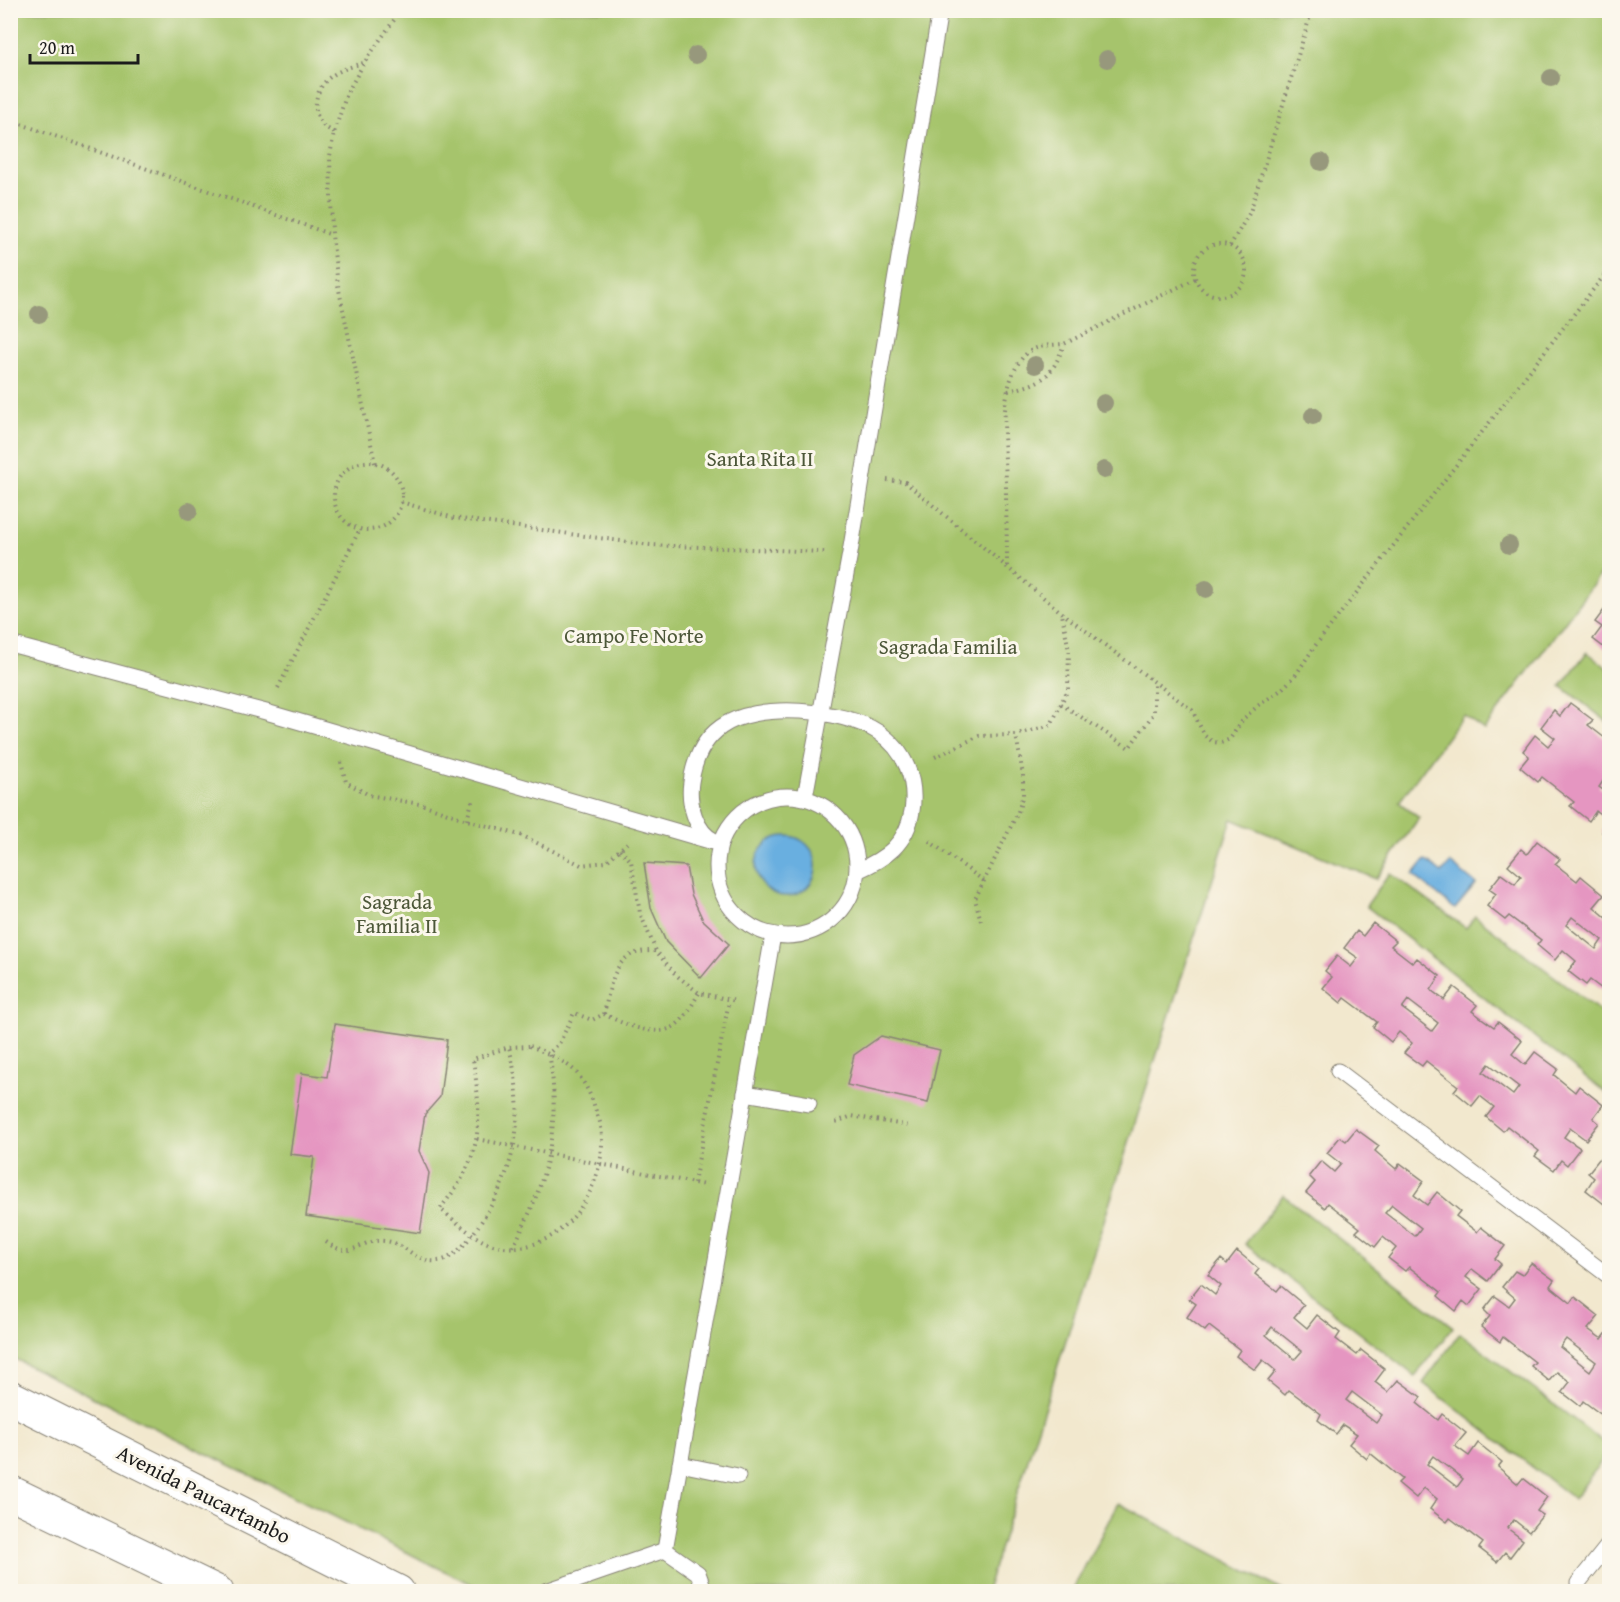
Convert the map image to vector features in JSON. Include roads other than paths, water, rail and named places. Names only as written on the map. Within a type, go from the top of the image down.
[{"type":"main road","name":"Avenida Paucartambo","points":[[10,1397],[398,1592]]},
{"type":"main road","points":[[10,1492],[217,1592]]},
{"type":"lane","points":[[805,797],[850,553],[940,10]]},
{"type":"lane","points":[[10,644],[266,712],[720,844]]},
{"type":"lane","points":[[720,844],[706,837],[694,816],[690,792],[693,768],[703,745],[720,728],[736,719],[758,712],[821,713],[878,732],[897,748],[910,771],[915,796],[911,821],[907,829],[899,844],[880,861],[857,871]]},
{"type":"lane","points":[[789,795],[805,797],[821,803],[835,813],[846,828],[855,848],[857,871],[851,894],[838,914],[819,928],[796,936],[773,935],[751,927],[732,911],[721,890],[716,866],[720,844],[730,824],[746,808],[766,799],[789,795]]},
{"type":"lane","points":[[665,1550],[773,935]]},
{"type":"lane","points":[[1338,1071],[1610,1277]]},
{"type":"lane","points":[[745,1093],[809,1104]]},
{"type":"lane","points":[[680,1464],[738,1476]]},
{"type":"lane","points":[[1578,1583],[1610,1543]]},
{"type":"lane","points":[[543,1592],[665,1550]]},
{"type":"lane","points":[[665,1550],[698,1573],[705,1592]]},
{"type":"water","points":[[786,836],[807,845],[816,866],[807,887],[786,896],[765,887],[756,866],[765,845]]},
{"type":"water","points":[[1425,860],[1442,873],[1450,863],[1476,884],[1455,909],[1413,875]]},
{"type":"park label","name":"Santa Rita II","points":[[760,458]]},
{"type":"park label","name":"Campo Fe Norte","points":[[634,635]]},
{"type":"park label","name":"Sagrada Familia","points":[[948,646]]},
{"type":"park label","name":"Sagrada Familia II","points":[[397,913]]}]
